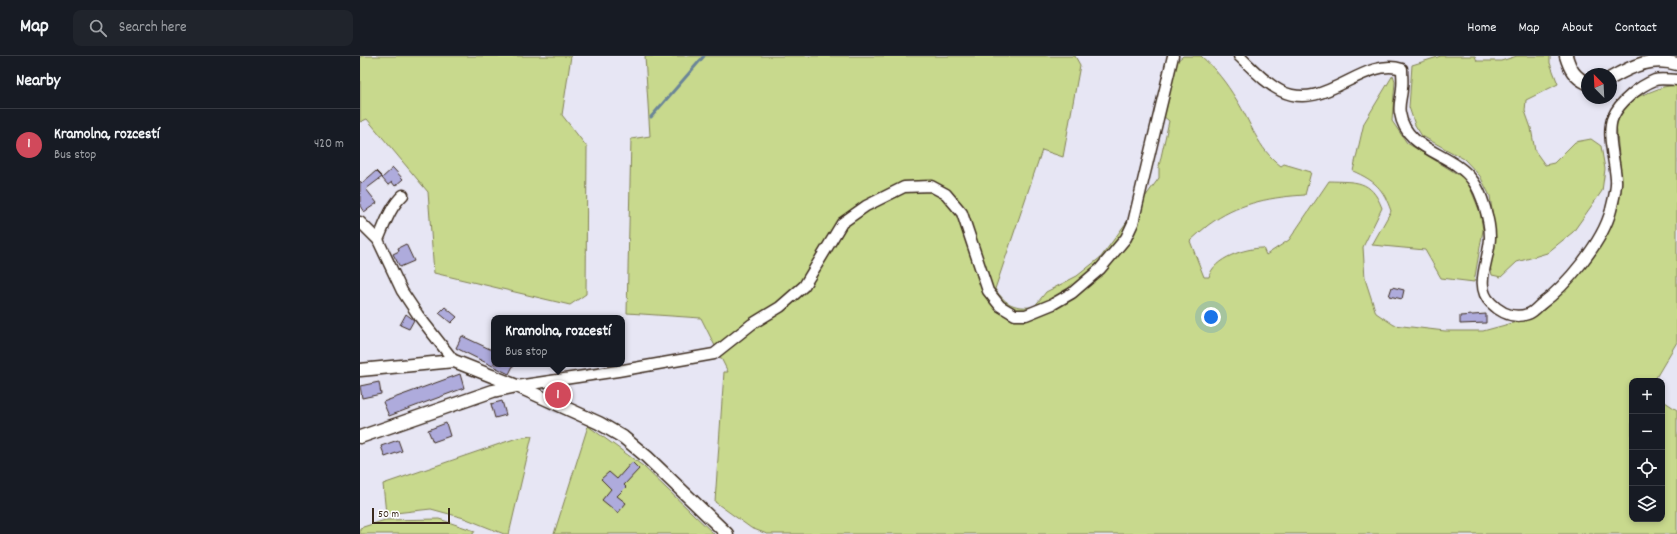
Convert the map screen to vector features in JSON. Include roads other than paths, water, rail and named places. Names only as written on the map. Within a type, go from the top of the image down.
[{"type":"street","points":[[1239,56],[1270,84],[1293,95],[1306,96],[1320,92],[1364,69],[1382,64],[1394,65],[1402,69],[1403,86],[1399,111],[1403,126],[1418,144],[1462,168],[1473,180],[1482,195],[1490,237],[1482,288],[1490,302],[1504,313],[1514,316],[1528,314],[1549,298],[1577,270],[1598,238],[1611,212],[1616,181],[1611,131],[1612,118],[1618,109],[1633,93],[1656,80],[1677,80]]},
{"type":"street","points":[[1566,56],[1568,65],[1576,78],[1581,81]]},
{"type":"street","points":[[360,436],[493,390],[618,371],[714,354],[752,324],[780,307],[804,286],[842,224],[866,206],[904,187],[931,186],[946,194],[962,212],[988,291],[1000,306],[1015,315],[1026,315],[1053,304],[1072,293],[1100,269],[1126,238],[1132,223],[1175,57]]},
{"type":"street","points":[[1617,75],[1633,66],[1645,62],[1666,61],[1677,64]]},
{"type":"street","points":[[378,240],[387,218],[397,201],[403,195]]},
{"type":"street","points":[[360,222],[378,240],[402,291],[418,315],[454,361]]},
{"type":"street","points":[[360,370],[454,361],[517,386],[599,423],[623,438],[648,457],[727,534]]},
{"type":"waterway","points":[[651,117],[704,56]]},
{"type":"place","name":"Kramolna, rozcestí","points":[[558,395]]}]
